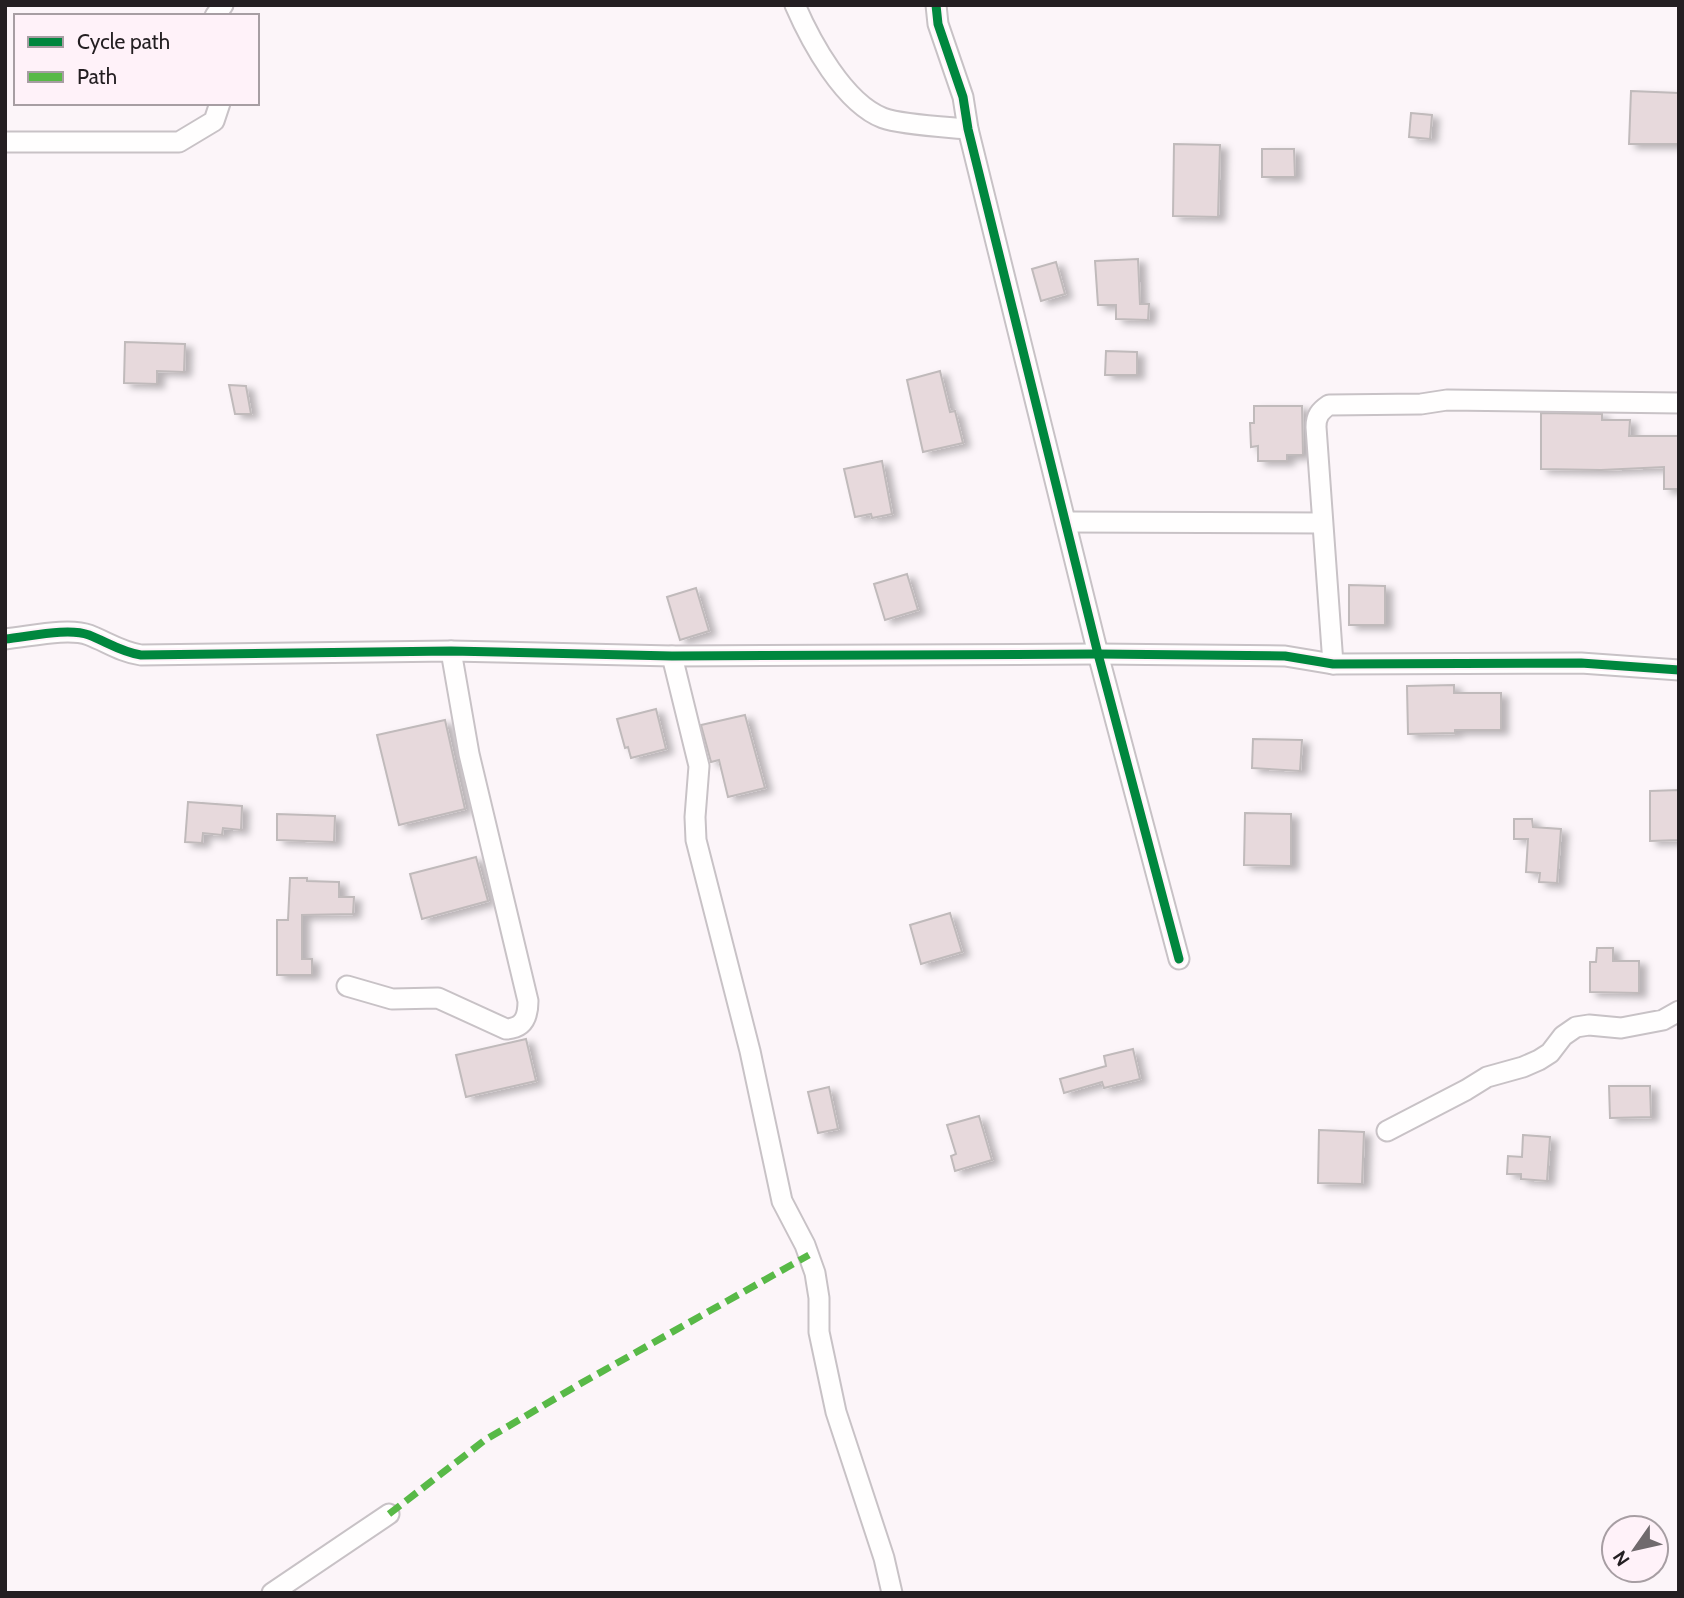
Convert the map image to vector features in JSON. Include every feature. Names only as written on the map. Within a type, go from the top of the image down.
[{"type":"street","points":[[795,5],[805,28],[838,79],[872,113],[886,119],[968,129]]},
{"type":"street","points":[[936,5],[938,24],[963,97],[968,129],[1098,654],[1179,959]]},
{"type":"street","points":[[5,142],[179,142],[214,121],[219,105]]},
{"type":"street","points":[[1333,664],[1316,419],[1321,410],[1329,405],[1421,404],[1447,400],[1679,403]]},
{"type":"street","points":[[1067,522],[1322,523]]},
{"type":"street","points":[[5,639],[72,632],[88,635],[123,652],[141,655],[451,651],[672,656],[1098,654],[1285,656],[1333,664],[1581,663],[1679,670]]},
{"type":"street","points":[[347,986],[392,999],[438,998],[506,1029],[523,1023],[528,1013],[528,1001],[469,754],[451,651]]},
{"type":"street","points":[[672,656],[699,766],[696,840],[750,1051],[782,1201],[805,1245],[815,1273],[819,1332],[836,1412],[884,1558],[892,1593]]},
{"type":"street","points":[[1387,1131],[1487,1077],[1539,1060],[1576,1027],[1588,1025],[1621,1028],[1663,1020],[1679,1011]]},
{"type":"street","points":[[272,1593],[389,1514]]},
{"type":"building","points":[[1631,91],[1679,93],[1679,144],[1629,144]]},
{"type":"building","points":[[1411,113],[1432,115],[1430,139],[1409,137]]},
{"type":"building","points":[[1174,144],[1220,145],[1218,217],[1173,216]]},
{"type":"building","points":[[1262,149],[1294,149],[1295,177],[1262,177]]},
{"type":"building","points":[[1138,259],[1140,304],[1149,304],[1148,320],[1116,319],[1116,305],[1098,305],[1095,261]]},
{"type":"building","points":[[1056,262],[1065,294],[1041,301],[1032,269]]},
{"type":"building","points":[[125,342],[185,344],[184,372],[157,371],[157,384],[124,383]]},
{"type":"building","points":[[1106,351],[1137,352],[1137,375],[1105,375]]},
{"type":"building","points":[[940,371],[950,412],[955,411],[963,443],[923,452],[907,380]]},
{"type":"building","points":[[229,385],[246,386],[251,414],[235,414]]},
{"type":"building","points":[[1254,406],[1302,406],[1303,455],[1287,455],[1287,461],[1258,461],[1258,446],[1251,447],[1250,423],[1254,423]]},
{"type":"building","points":[[1541,413],[1602,414],[1602,420],[1630,420],[1629,436],[1679,436],[1679,489],[1664,489],[1664,467],[1541,469]]},
{"type":"building","points":[[882,461],[892,514],[872,518],[871,514],[855,517],[844,469]]},
{"type":"building","points":[[907,574],[918,610],[885,620],[874,584]]},
{"type":"building","points":[[1349,585],[1385,586],[1385,625],[1349,625]]},
{"type":"building","points":[[696,588],[709,631],[680,640],[667,597]]},
{"type":"building","points":[[1454,685],[1454,693],[1501,693],[1501,730],[1408,734],[1407,686]]},
{"type":"building","points":[[656,709],[666,749],[631,758],[628,747],[625,748],[617,719]]},
{"type":"building","points":[[745,715],[765,788],[728,797],[719,760],[711,762],[701,725]]},
{"type":"building","points":[[445,720],[465,809],[399,825],[377,735]]},
{"type":"building","points":[[1253,739],[1302,740],[1300,771],[1252,768]]},
{"type":"building","points":[[1679,790],[1679,840],[1650,841],[1650,791]]},
{"type":"building","points":[[188,802],[242,806],[241,830],[223,828],[222,835],[203,833],[202,843],[185,842]]},
{"type":"building","points":[[1245,813],[1291,814],[1291,866],[1244,865]]},
{"type":"building","points":[[277,814],[335,816],[334,842],[277,840]]},
{"type":"building","points":[[1514,819],[1532,819],[1533,827],[1561,829],[1557,883],[1539,882],[1540,873],[1526,872],[1528,839],[1514,839]]},
{"type":"building","points":[[476,857],[488,901],[422,919],[410,874]]},
{"type":"building","points":[[290,878],[339,882],[339,897],[354,897],[353,914],[302,915],[302,959],[312,959],[312,975],[277,975],[277,920],[288,920]]},
{"type":"building","points":[[950,913],[962,952],[921,964],[910,925]]},
{"type":"building","points":[[1597,948],[1613,948],[1613,961],[1639,961],[1639,993],[1590,992],[1590,962],[1596,962]]},
{"type":"building","points":[[526,1039],[536,1081],[466,1097],[456,1055]]},
{"type":"building","points":[[1133,1049],[1140,1079],[1104,1088],[1102,1082],[1064,1093],[1060,1079],[1106,1066],[1104,1056]]},
{"type":"building","points":[[1609,1086],[1650,1086],[1651,1117],[1610,1118]]},
{"type":"building","points":[[829,1087],[838,1129],[818,1133],[808,1092]]},
{"type":"building","points":[[979,1116],[992,1160],[955,1171],[951,1156],[956,1154],[947,1125]]},
{"type":"building","points":[[1319,1130],[1364,1132],[1362,1184],[1318,1183]]},
{"type":"building","points":[[1523,1135],[1550,1137],[1547,1181],[1521,1179],[1521,1174],[1507,1174],[1508,1156],[1522,1157]]},
{"type":"marked path","points":[[389,1514],[485,1440],[809,1255]]},
{"type":"cycle path","points":[[936,5],[938,24],[963,97],[968,129],[1098,654],[1179,959]]},
{"type":"cycle path","points":[[5,639],[59,632],[80,633],[141,655],[451,651],[672,656],[1098,654],[1285,656],[1333,664],[1581,663],[1679,670]]}]
